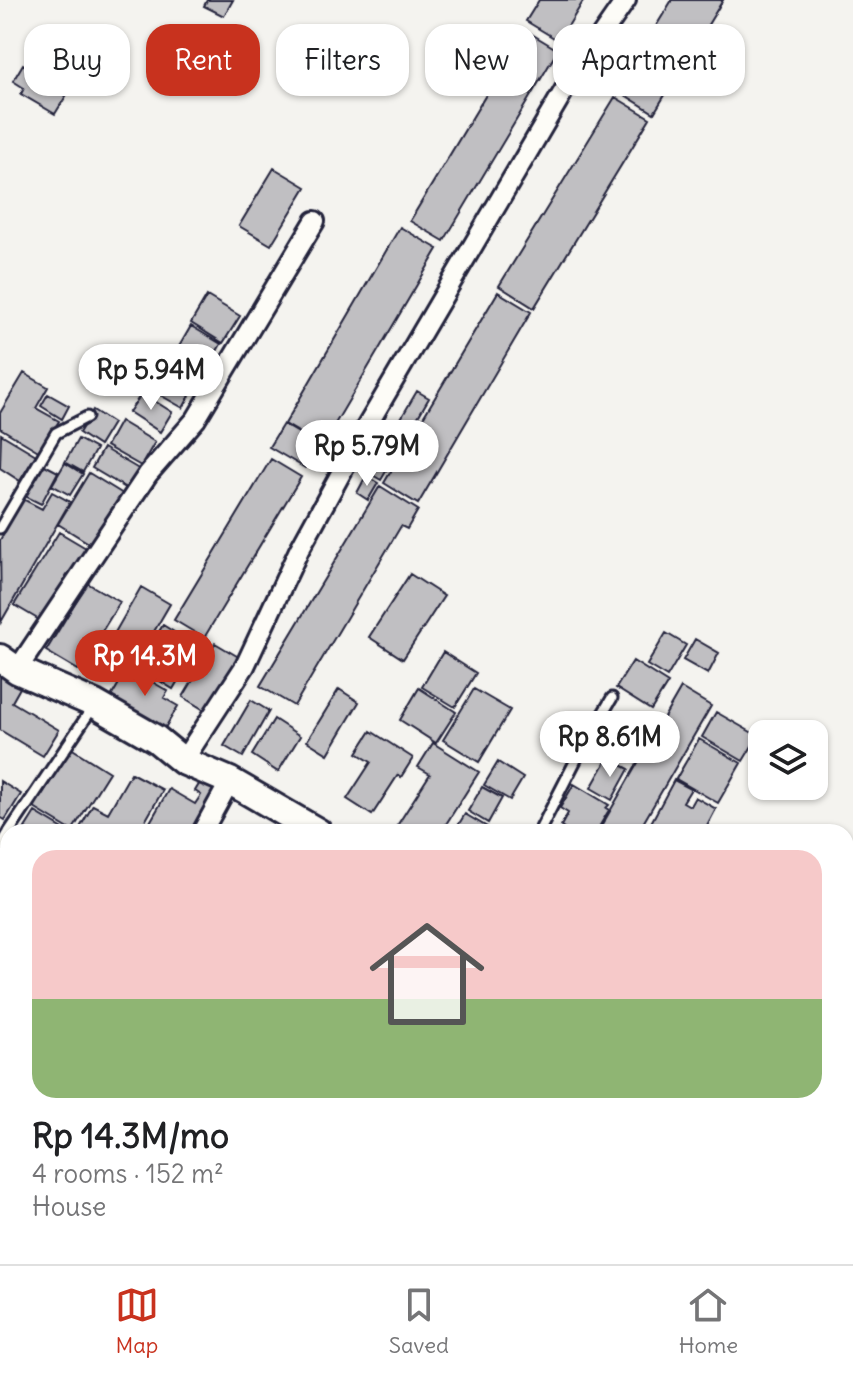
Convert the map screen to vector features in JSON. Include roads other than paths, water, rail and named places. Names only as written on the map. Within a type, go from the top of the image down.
[{"type":"street","points":[[183,761],[245,666],[299,550],[364,431],[569,82],[626,0]]},
{"type":"street","points":[[304,824],[230,781],[183,761],[156,739],[95,704],[8,664],[148,474],[196,419],[315,221]]},
{"type":"street","points":[[206,824],[230,781]]},
{"type":"lane","points":[[0,528],[56,433],[87,417]]},
{"type":"lane","points":[[543,824],[612,698]]},
{"type":"lane","points":[[15,824],[95,704]]}]
